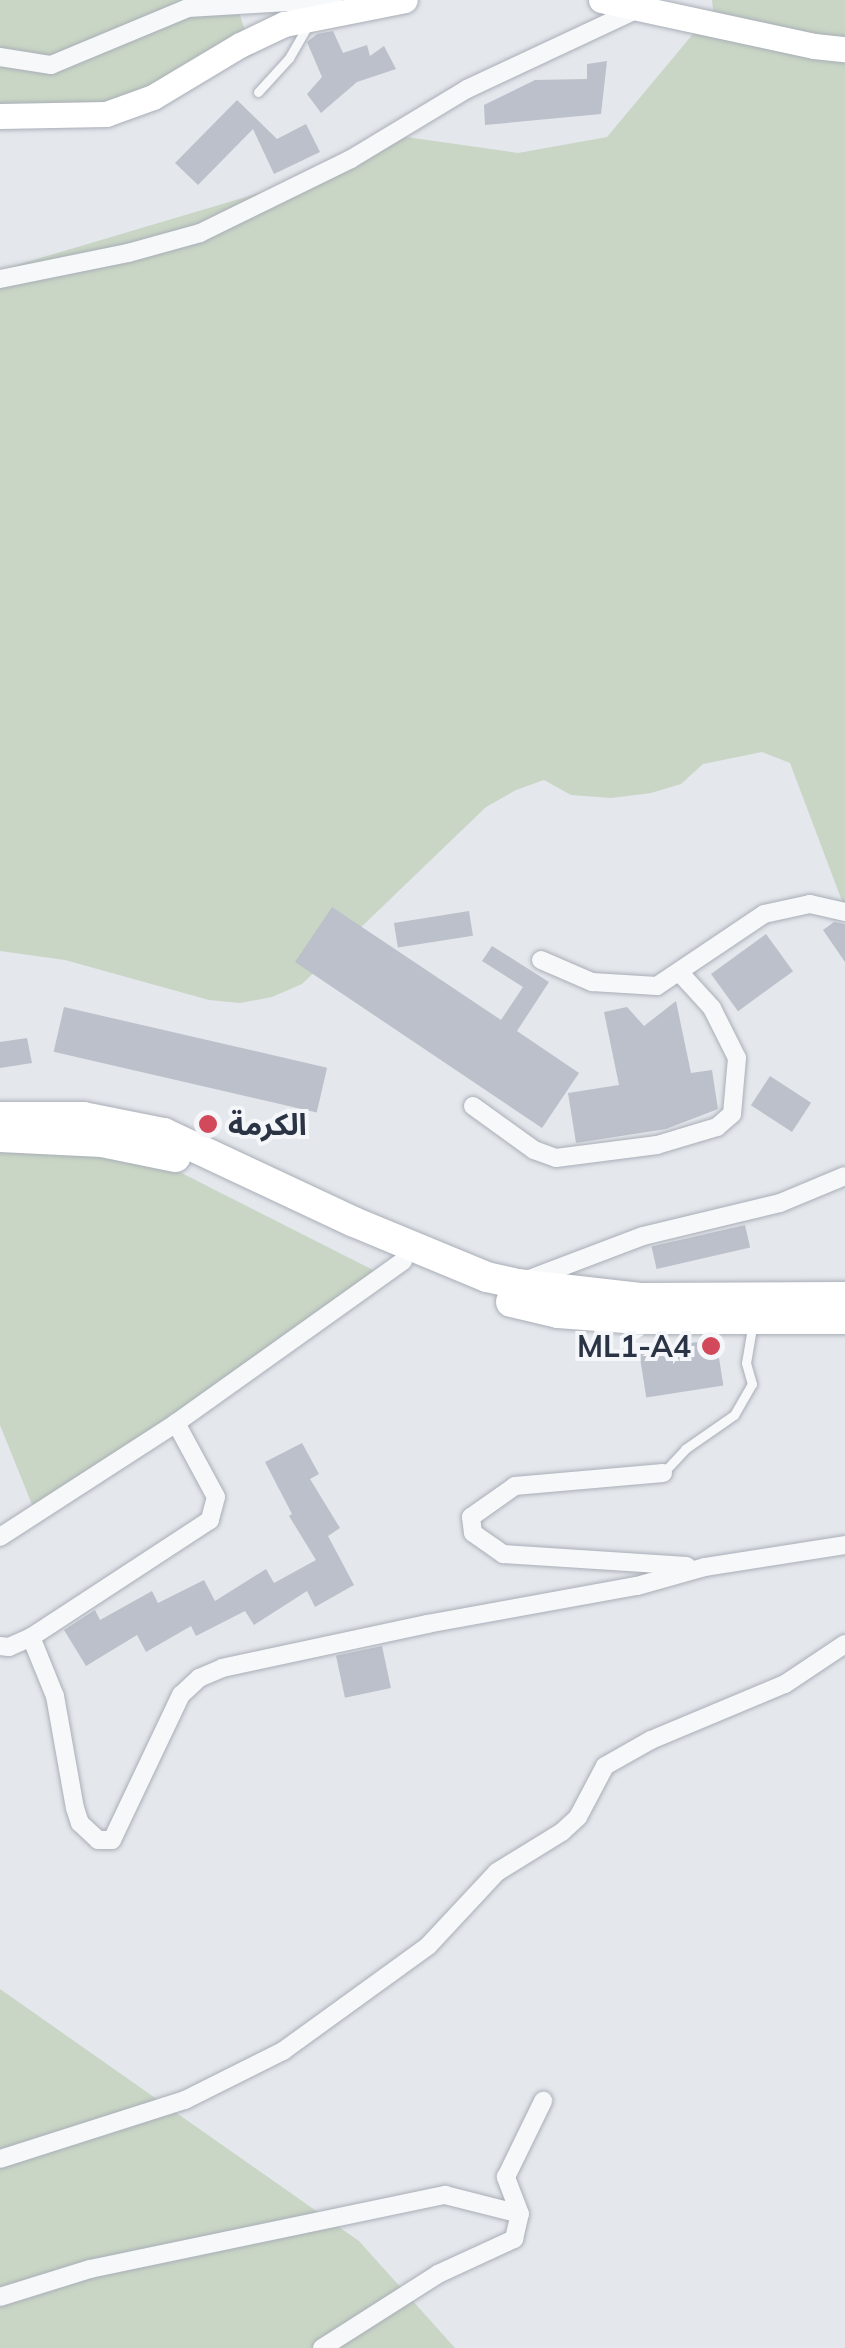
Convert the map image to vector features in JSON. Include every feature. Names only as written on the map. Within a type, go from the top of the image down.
[{"type":"highway","points":[[0,1117],[83,1117],[164,1133],[372,1230],[487,1277],[517,1284],[642,1298],[845,1297]]},
{"type":"highway","points":[[0,1137],[102,1142],[169,1155],[250,1186],[403,1262],[506,1301],[558,1313],[845,1319]]},
{"type":"main road","points":[[0,116],[106,114],[154,97],[254,38],[312,17],[405,0]]},
{"type":"main road","points":[[602,0],[814,46],[845,48]]},
{"type":"street","points":[[0,57],[52,64],[188,8],[288,2],[348,8]]},
{"type":"street","points":[[0,279],[128,254],[200,233],[351,159],[468,89],[638,9]]},
{"type":"street","points":[[540,960],[592,982],[657,986],[681,974],[722,940],[764,914],[810,904],[845,912]]},
{"type":"street","points":[[473,1106],[534,1150],[556,1158],[656,1145],[717,1127],[732,1114],[737,1058],[712,1008],[681,974]]},
{"type":"street","points":[[517,1284],[643,1236],[780,1203],[845,1176]]},
{"type":"street","points":[[0,1537],[176,1422],[403,1262]]},
{"type":"street","points":[[0,1646],[8,1647],[31,1637],[210,1520],[216,1497],[176,1422]]},
{"type":"street","points":[[662,1473],[515,1486],[471,1518],[473,1533],[503,1554],[704,1568]]},
{"type":"street","points":[[31,1637],[56,1696],[63,1753],[80,1823],[98,1840],[112,1840],[180,1695],[198,1678],[252,1660],[637,1586],[704,1568],[845,1546]]},
{"type":"street","points":[[0,2159],[186,2100],[283,2051],[428,1946],[507,1865],[562,1832],[578,1817],[605,1766],[651,1740],[785,1684],[845,1644]]},
{"type":"street","points":[[322,2348],[438,2274],[514,2240],[520,2214],[506,2176],[544,2101]]},
{"type":"street","points":[[0,2297],[90,2269],[445,2195],[520,2214]]},
{"type":"lane","points":[[258,92],[289,58],[312,17]]},
{"type":"lane","points":[[662,1473],[685,1449],[734,1416],[752,1384],[746,1363],[753,1320]]},
{"type":"green space","points":[[0,0],[235,0],[253,55],[90,116],[0,124]]},
{"type":"green space","points":[[712,0],[845,0],[845,909],[790,763],[762,752],[703,764],[681,784],[651,793],[611,798],[571,795],[544,780],[516,790],[486,807],[302,984],[272,997],[240,1003],[209,1000],[65,960],[0,951],[0,270],[293,183],[378,133],[518,153],[607,137],[713,10]]},
{"type":"green space","points":[[79,1121],[381,1274],[35,1512],[0,1425],[0,1124]]},
{"type":"green space","points":[[0,1989],[359,2241],[455,2348],[0,2348]]},
{"type":"building","points":[[333,31],[343,53],[367,45],[370,56],[384,46],[396,69],[357,82],[321,113],[307,94],[322,77],[307,42],[317,34]]},
{"type":"building","points":[[607,61],[601,114],[485,125],[484,105],[535,80],[587,79],[587,64]]},
{"type":"building","points":[[237,100],[277,139],[306,124],[320,152],[274,174],[253,129],[198,185],[175,163]]},
{"type":"building","points":[[332,907],[501,1020],[523,987],[482,961],[492,946],[549,982],[517,1031],[579,1073],[542,1128],[295,962]]},
{"type":"building","points":[[469,911],[473,936],[398,948],[394,923]]},
{"type":"building","points":[[834,922],[845,924],[845,962],[823,930]]},
{"type":"building","points":[[766,934],[793,971],[738,1011],[711,974]]},
{"type":"building","points":[[676,1001],[691,1073],[712,1070],[718,1109],[666,1129],[576,1143],[568,1093],[619,1085],[604,1012],[627,1007],[644,1026]]},
{"type":"building","points":[[64,1007],[327,1068],[317,1113],[54,1052]]},
{"type":"building","points":[[27,1038],[32,1063],[0,1068],[0,1042]]},
{"type":"building","points":[[770,1076],[811,1103],[792,1132],[751,1105]]},
{"type":"building","points":[[745,1225],[750,1247],[657,1269],[651,1247]]},
{"type":"building","points":[[716,1339],[723,1385],[646,1398],[639,1351]]},
{"type":"building","points":[[302,1443],[319,1474],[310,1479],[340,1528],[328,1536],[354,1585],[315,1607],[307,1591],[254,1625],[245,1611],[196,1636],[191,1626],[146,1652],[137,1635],[86,1666],[64,1630],[95,1610],[100,1620],[152,1591],[158,1603],[204,1580],[215,1601],[266,1569],[274,1583],[316,1560],[289,1516],[292,1514],[265,1462]]},
{"type":"building","points":[[382,1646],[391,1688],[345,1698],[336,1656]]},
{"type":"place","name":"الكرمة","points":[[208,1124]]},
{"type":"place","name":"ML1-A4","points":[[711,1346]]}]
